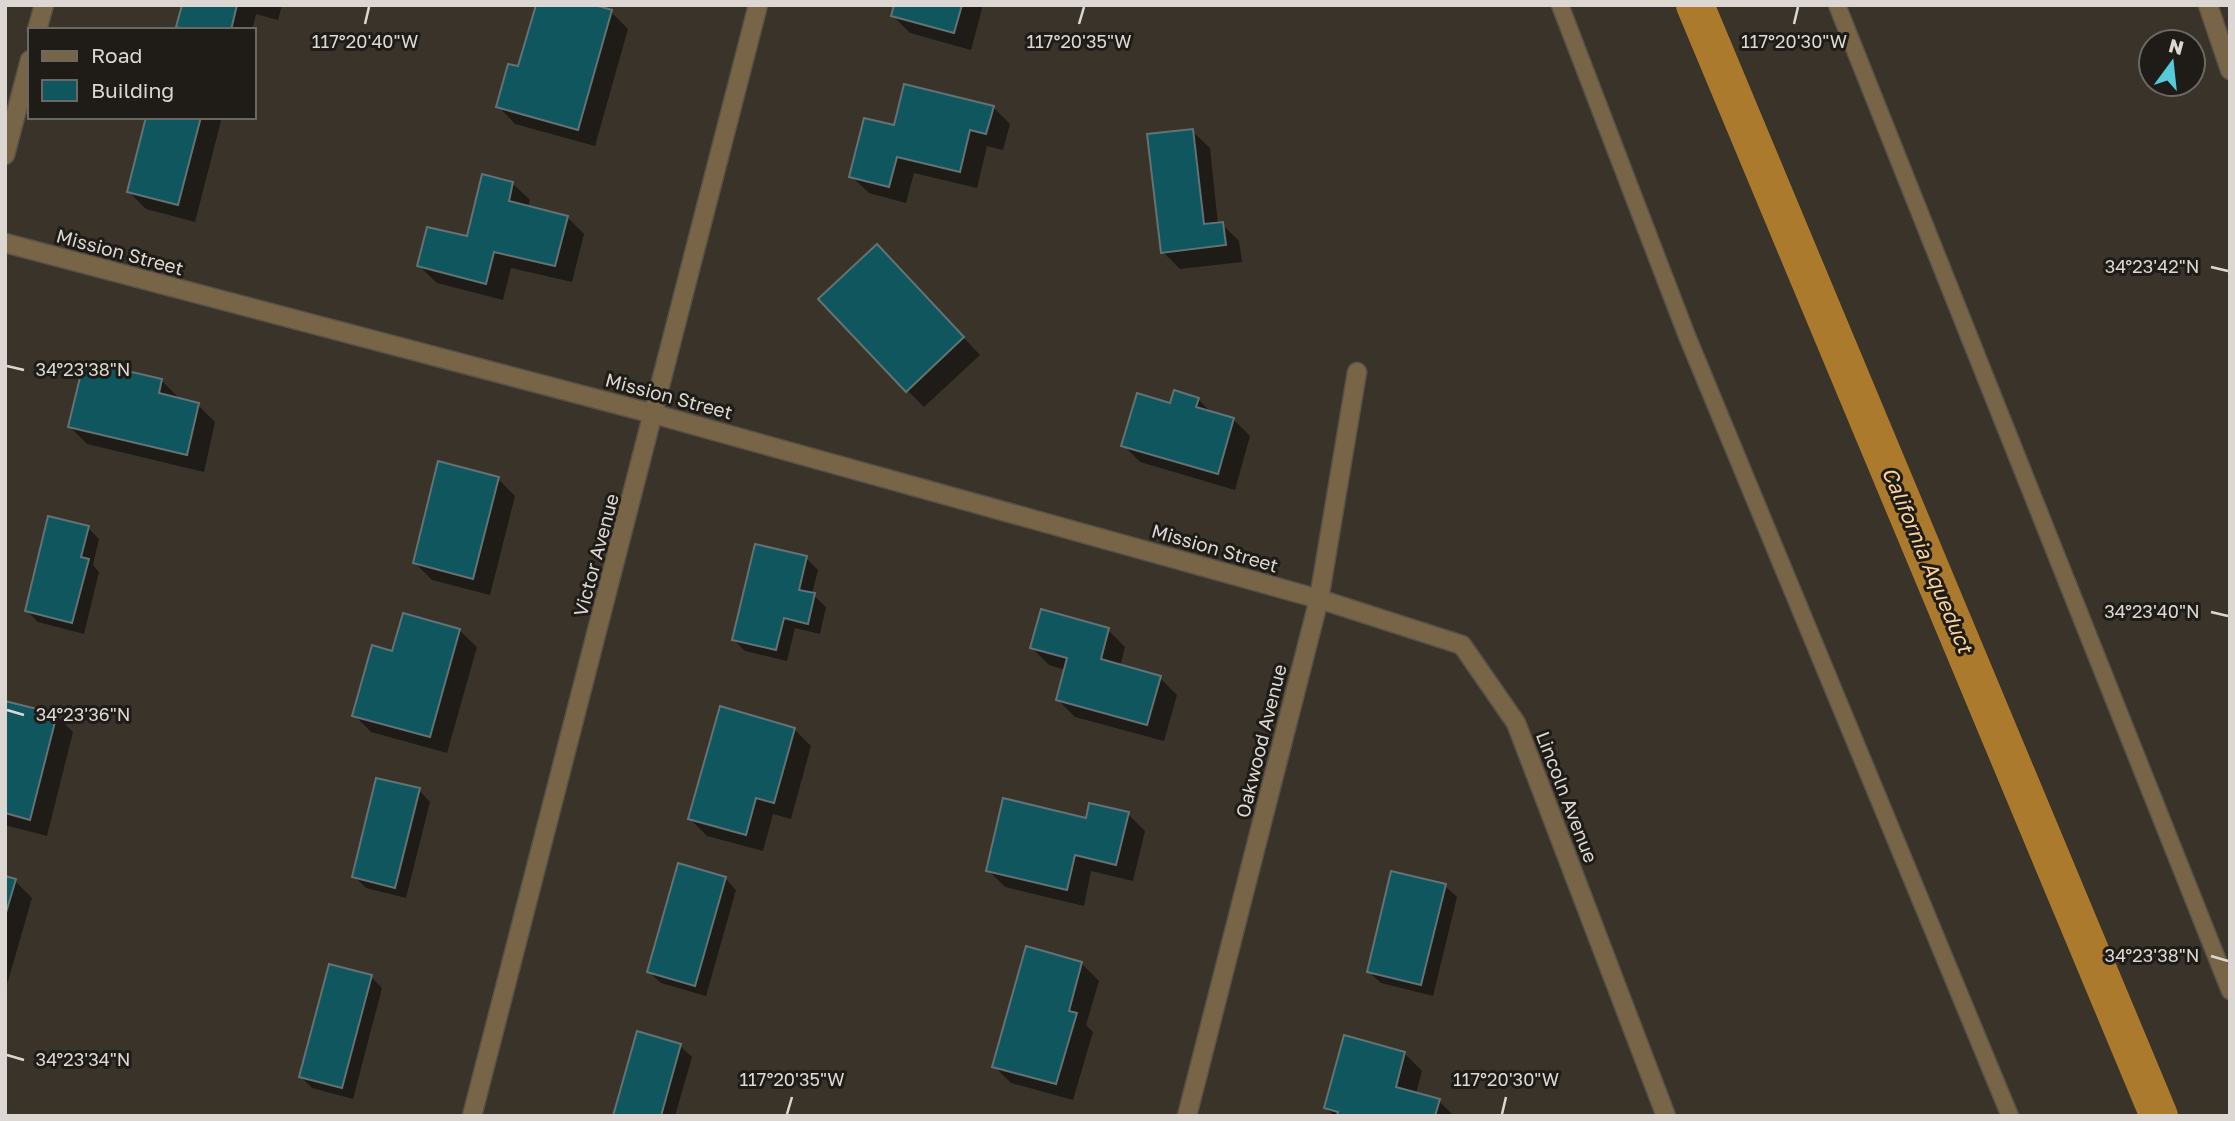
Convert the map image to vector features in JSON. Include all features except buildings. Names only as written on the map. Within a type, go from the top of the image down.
[{"type":"street","points":[[38,28],[44,5]]},
{"type":"street","name":"Victor Avenue","points":[[472,1116],[758,5]]},
{"type":"street","points":[[2208,5],[2230,70]]},
{"type":"street","points":[[5,155],[28,68]]},
{"type":"street","name":"Mission Street","points":[[5,243],[654,414],[1319,599]]},
{"type":"street","name":"Oakwood Avenue","points":[[1187,1116],[1319,599],[1357,372]]},
{"type":"street","name":"Lincoln Avenue","points":[[1319,599],[1462,645],[1516,723],[1666,1116]]},
{"type":"lane","points":[[1560,5],[1687,336],[2010,1116]]},
{"type":"lane","points":[[1837,5],[2230,991]]},
{"type":"waterway","name":"California Aqueduct","points":[[1695,5],[2159,1116]]}]
